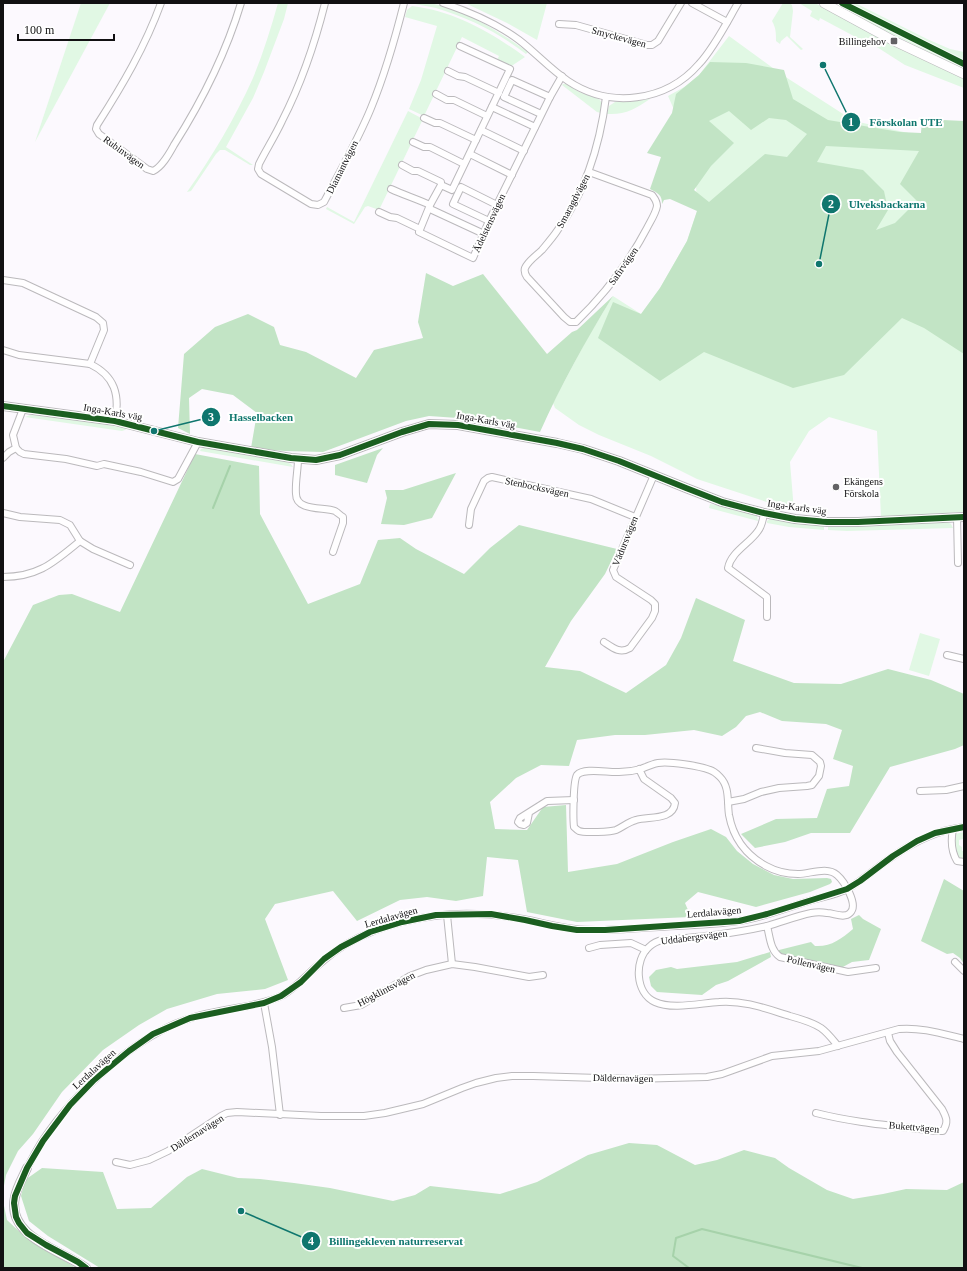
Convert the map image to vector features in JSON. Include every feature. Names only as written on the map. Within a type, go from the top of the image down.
[{"type":"main road","points":[[824,3],[894,41],[964,74]]},
{"type":"street","name":"Rubinvägen","points":[[161,3],[143,47],[96,129],[99,134],[147,169],[153,171],[157,169],[170,152],[205,92],[229,38],[241,3]]},
{"type":"street","name":"Diamantvägen","points":[[325,3],[316,38],[283,120],[258,164],[258,169],[261,174],[311,204],[318,205],[324,202],[371,109],[385,71],[404,3]]},
{"type":"street","points":[[443,3],[483,19],[508,33],[562,76],[582,89],[606,97],[620,98],[640,97],[657,93],[671,88],[684,79],[700,64],[738,3]]},
{"type":"street","name":"Smyckevägen","points":[[559,24],[576,24],[647,46],[658,41],[681,3]]},
{"type":"street","points":[[692,3],[727,22]]},
{"type":"street","points":[[460,46],[510,69],[464,164],[455,192],[453,204],[489,221]]},
{"type":"street","points":[[448,71],[458,76],[465,77],[499,93]]},
{"type":"street","name":"Ädelstensvägen","points":[[420,229],[419,232],[473,258],[489,221],[550,97],[562,76]]},
{"type":"street","points":[[542,114],[504,97],[508,88],[512,80],[550,97]]},
{"type":"street","points":[[502,86],[508,88]]},
{"type":"street","points":[[436,94],[447,100],[454,100],[487,116]]},
{"type":"street","name":"Smaragdvägen","points":[[525,271],[526,266],[557,232],[570,212],[589,172],[601,128],[606,97]]},
{"type":"street","points":[[492,107],[535,127]]},
{"type":"street","points":[[424,118],[435,123],[440,123],[476,140]]},
{"type":"street","points":[[481,130],[524,151]]},
{"type":"street","points":[[413,142],[424,147],[430,147],[464,164]]},
{"type":"street","points":[[470,154],[512,175]]},
{"type":"street","points":[[402,165],[441,182],[441,185],[455,192]]},
{"type":"street","name":"Safirvägen","points":[[525,271],[526,277],[564,317],[570,322],[576,322],[586,313],[623,270],[649,224],[657,207],[656,200],[652,195],[589,172]]},
{"type":"street","points":[[378,212],[397,218],[420,229],[441,185]]},
{"type":"street","points":[[455,192],[461,187],[497,205]]},
{"type":"street","points":[[391,189],[402,194],[407,194],[484,234]]},
{"type":"street","points":[[3,280],[23,283],[96,317],[102,323],[104,330],[90,364]]},
{"type":"street","points":[[3,350],[19,355],[90,364],[99,368],[108,376],[115,390],[118,405],[115,421]]},
{"type":"street","name":"Inga-Karls väg","points":[[3,406],[115,421],[198,442],[298,459],[316,460],[340,455],[429,424],[458,425],[583,449],[619,461],[714,499],[764,513],[795,519],[827,522],[858,522],[960,517]]},
{"type":"street","points":[[23,409],[13,435],[16,448],[20,452],[31,456],[66,459],[97,466],[104,464],[141,472],[173,482],[178,479],[198,442]]},
{"type":"street","points":[[3,458],[16,448]]},
{"type":"street","points":[[298,459],[297,500],[302,505],[335,512],[343,517],[343,523],[333,552]]},
{"type":"street","name":"Vädursvägen","points":[[604,642],[614,649],[621,651],[630,648],[652,618],[655,611],[655,604],[651,600],[622,582],[616,577],[613,570],[654,475]]},
{"type":"street","name":"Stenbocksvägen","points":[[469,525],[470,509],[484,481],[492,477],[591,500],[635,517]]},
{"type":"street","points":[[3,513],[20,517],[60,520],[70,525],[80,541],[93,549],[130,565]]},
{"type":"street","points":[[764,513],[762,524],[758,533],[740,549],[728,568],[767,596],[767,617]]},
{"type":"street","points":[[958,562],[960,517]]},
{"type":"street","points":[[3,577],[30,574],[40,570],[54,562],[80,541]]},
{"type":"street","points":[[947,655],[964,659]]},
{"type":"street","points":[[728,802],[744,799],[761,792],[779,788],[812,785],[819,776],[821,766],[820,762],[812,755],[785,753],[756,748]]},
{"type":"street","points":[[639,769],[644,779],[671,798],[675,803],[672,812],[661,816],[636,820],[617,830],[582,832],[578,831],[574,827],[574,782],[577,775],[582,772],[618,772],[639,769],[657,763],[667,762],[710,769],[721,778],[725,785],[729,815],[736,838],[749,854],[758,861],[777,871],[804,874],[828,870],[838,875],[847,889]]},
{"type":"street","points":[[920,791],[946,790],[964,786]]},
{"type":"street","points":[[528,813],[547,801],[574,800]]},
{"type":"street","name":"Lerdalavägen","points":[[86,1268],[27,1233],[19,1223],[14,1209],[15,1196],[27,1168],[42,1141],[58,1120],[94,1080],[129,1051],[153,1034],[190,1018],[264,1003],[281,996],[301,982],[324,959],[341,947],[370,932],[402,922],[436,915],[491,914],[577,930],[605,930],[739,921],[847,889],[893,856],[917,841],[934,833],[964,827]]},
{"type":"street","points":[[954,829],[952,842],[954,856],[957,861],[964,862]]},
{"type":"street","name":"Uddabergsvägen","points":[[646,950],[655,942],[663,940],[738,932],[767,926],[812,913],[828,913],[846,916],[854,907],[847,889]]},
{"type":"street","points":[[447,915],[452,964]]},
{"type":"street","name":"Pollenvägen","points":[[767,926],[772,948],[780,957],[848,972],[876,968]]},
{"type":"street","points":[[589,948],[600,945],[631,943],[646,950],[641,960],[639,970],[640,980],[642,989],[647,996],[655,1002],[674,1006],[720,1002],[751,1004],[812,1023],[822,1028],[838,1046]]},
{"type":"street","points":[[955,962],[964,971]]},
{"type":"street","name":"Högklintsvägen","points":[[344,1008],[361,1005],[410,976],[426,970],[452,964],[529,977],[543,975]]},
{"type":"street","points":[[264,1003],[272,1047],[280,1115]]},
{"type":"street","name":"Däldernavägen","points":[[116,1162],[130,1165],[149,1160],[168,1151],[227,1113],[237,1112],[280,1115],[364,1116],[385,1113],[423,1104],[476,1083],[496,1078],[512,1076],[632,1079],[707,1077],[722,1074],[772,1056],[819,1051],[899,1029],[920,1029],[964,1038]]},
{"type":"street","name":"Bukettvägen","points":[[816,1113],[884,1124],[937,1131],[944,1130],[947,1124],[946,1116],[942,1109],[897,1052],[890,1041],[888,1033]]},
{"type":"green space","points":[[81,3],[110,3],[35,142]]},
{"type":"green space","points":[[278,3],[288,3],[284,19],[253,98],[226,147],[253,165],[250,165],[225,150],[220,150],[191,191],[187,192],[223,137],[239,108],[260,60]]},
{"type":"green space","points":[[410,3],[429,3],[468,15],[506,37],[528,52],[526,54],[505,39],[460,16],[436,8]]},
{"type":"green space","points":[[465,3],[547,3],[537,40],[507,23]]},
{"type":"green space","points":[[783,3],[789,3],[792,5],[793,11],[790,37],[803,49],[801,50],[787,36],[781,41],[780,44],[776,41],[776,31],[772,21]]},
{"type":"green space","points":[[799,3],[815,3],[896,46],[964,79],[964,88],[905,65],[869,42],[865,42],[820,18],[819,21],[810,16],[812,11]]},
{"type":"green space","points":[[846,3],[855,3],[927,39],[950,49],[964,52],[964,62],[903,33]]},
{"type":"green space","points":[[412,6],[443,13],[472,24],[499,39],[525,57],[510,67],[496,62],[499,56],[462,37],[424,116],[409,109],[421,80],[437,26],[405,17],[407,10]]},
{"type":"green space","points":[[844,6],[964,66],[964,69],[873,25],[844,9]]},
{"type":"green space","points":[[729,36],[781,74],[854,121],[913,134],[964,136],[964,512],[881,517],[877,431],[829,417],[809,431],[790,462],[794,511],[697,479],[651,456],[599,435],[579,425],[555,408],[553,403],[588,337],[613,296],[641,314],[660,288],[687,241],[697,211],[696,184],[679,121],[668,96],[686,86],[699,75]]},
{"type":"green space","points":[[710,62],[746,63],[784,70],[793,99],[828,120],[900,132],[921,133],[922,119],[964,121],[964,354],[924,328],[902,318],[844,375],[793,388],[704,352],[660,381],[598,338],[613,302],[641,314],[660,288],[687,241],[697,211],[670,199],[664,200],[662,204],[659,195],[650,189],[661,157],[647,153],[672,113],[676,94],[699,75]],"holes":[[[729,111],[751,130],[769,118],[786,120],[807,134],[787,157],[765,154],[709,202],[694,190],[711,166],[734,143],[709,121]],[[826,146],[919,151],[900,184],[917,201],[895,223],[876,230],[888,210],[884,191],[863,170],[817,162]]]},
{"type":"green space","points":[[566,84],[579,92],[599,99],[602,103],[601,113],[597,112],[562,85]]},
{"type":"green space","points":[[650,99],[630,111],[607,114],[609,106],[615,102]]},
{"type":"green space","points":[[408,111],[423,119],[379,210],[368,206],[365,207],[354,224],[326,209],[327,207],[354,222]]},
{"type":"green space","points":[[426,273],[453,286],[483,274],[547,354],[572,332],[577,330],[613,296],[574,363],[540,432],[472,419],[429,416],[406,421],[323,452],[251,448],[257,413],[233,395],[202,389],[189,398],[190,434],[178,428],[184,354],[215,327],[248,314],[274,327],[280,345],[306,352],[356,378],[374,350],[423,338],[418,322]]},
{"type":"green space","points":[[34,414],[127,428],[122,431],[25,417]]},
{"type":"green space","points":[[207,447],[286,462],[291,464],[293,467],[200,451],[201,449]]},
{"type":"green space","points":[[383,448],[377,455],[367,483],[335,475],[335,465]]},
{"type":"green space","points":[[195,454],[259,466],[260,514],[308,604],[360,584],[378,540],[400,538],[416,549],[464,574],[490,548],[519,525],[617,549],[605,574],[571,621],[545,667],[580,671],[626,693],[666,665],[681,638],[696,598],[745,620],[733,661],[794,683],[841,684],[888,669],[931,680],[964,694],[964,745],[955,749],[890,767],[850,833],[811,833],[785,842],[755,848],[741,834],[776,819],[817,818],[827,789],[849,786],[853,766],[833,759],[842,730],[826,724],[782,721],[760,712],[746,716],[736,727],[722,736],[694,730],[645,735],[615,735],[577,740],[569,766],[541,765],[516,778],[490,802],[495,829],[527,830],[543,807],[566,805],[568,872],[617,864],[711,829],[726,837],[737,851],[753,864],[774,875],[793,879],[827,878],[831,879],[832,882],[810,892],[756,907],[698,892],[685,903],[691,917],[577,922],[527,912],[518,860],[487,857],[483,896],[456,901],[427,897],[400,900],[357,921],[333,891],[275,904],[265,919],[288,980],[265,989],[217,994],[167,1009],[139,1025],[103,1050],[62,1092],[33,1134],[18,1151],[6,1175],[3,1191],[3,662],[33,605],[59,595],[72,594],[120,612]]},
{"type":"green space","points":[[456,473],[432,518],[404,525],[381,524],[387,498],[385,490],[403,490]]},
{"type":"green space","points":[[710,504],[724,506],[755,515],[757,516],[758,521],[709,508]]},
{"type":"green space","points":[[770,519],[824,525],[824,530],[789,527],[767,523]]},
{"type":"green space","points":[[947,522],[951,524],[953,528],[847,531],[828,530],[828,526]]},
{"type":"green space","points":[[920,633],[940,639],[929,676],[909,670]]},
{"type":"green space","points":[[964,832],[963,839],[959,840],[959,845],[962,847],[962,851],[964,851],[964,860],[959,860],[954,850],[954,834]]},
{"type":"green space","points":[[944,879],[964,891],[964,964],[960,958],[953,953],[947,954],[921,941]]},
{"type":"green space","points":[[859,915],[863,919],[881,929],[869,960],[852,962],[841,968],[779,953],[779,950],[811,942],[815,946],[821,946],[836,942],[853,929],[851,919]]},
{"type":"green space","points":[[770,952],[771,957],[728,981],[716,985],[702,995],[657,992],[651,986],[649,977],[656,970],[671,967],[677,969],[737,962]]},
{"type":"green space","points":[[629,1143],[657,1145],[695,1165],[717,1160],[744,1150],[775,1158],[827,1190],[853,1199],[906,1189],[947,1190],[964,1182],[964,1268],[100,1268],[48,1236],[29,1221],[21,1196],[25,1180],[42,1168],[103,1172],[117,1209],[151,1208],[187,1177],[202,1169],[238,1178],[260,1179],[330,1188],[393,1201],[415,1195],[430,1186],[500,1194],[537,1182],[588,1155]]},
{"type":"green space","points":[[3,1201],[7,1220],[24,1236],[76,1268],[3,1268]]},
{"type":"waterway","points":[[213,508],[230,466]]},
{"type":"waterway","points":[[689,1268],[673,1256],[676,1238],[702,1229],[862,1268]]},
{"type":"cycle path","points":[[842,3],[964,64]]},
{"type":"cycle path","points":[[3,406],[115,421],[198,442],[291,458],[316,460],[340,455],[402,432],[429,424],[458,425],[583,449],[619,461],[722,502],[795,519],[827,522],[858,522],[964,517]]},
{"type":"cycle path","points":[[86,1268],[27,1233],[16,1217],[14,1203],[15,1196],[27,1168],[43,1141],[70,1105],[94,1080],[129,1051],[153,1034],[190,1018],[264,1003],[281,996],[301,982],[324,959],[341,947],[370,932],[402,922],[436,915],[491,914],[577,930],[605,930],[739,921],[767,914],[847,889],[893,856],[917,841],[935,833],[964,827]]},
{"type":"place","name":"Billingehov","points":[[894,41]]},
{"type":"place","name":"Förskolan UTE","points":[[823,65]]},
{"type":"place","name":"Ulveksbackarna","points":[[819,264]]},
{"type":"place","name":"Hasselbacken","points":[[154,431]]},
{"type":"place","name":"Ekängens Förskola","points":[[836,487]]},
{"type":"place","name":"Billingekleven naturreservat","points":[[241,1211]]}]
